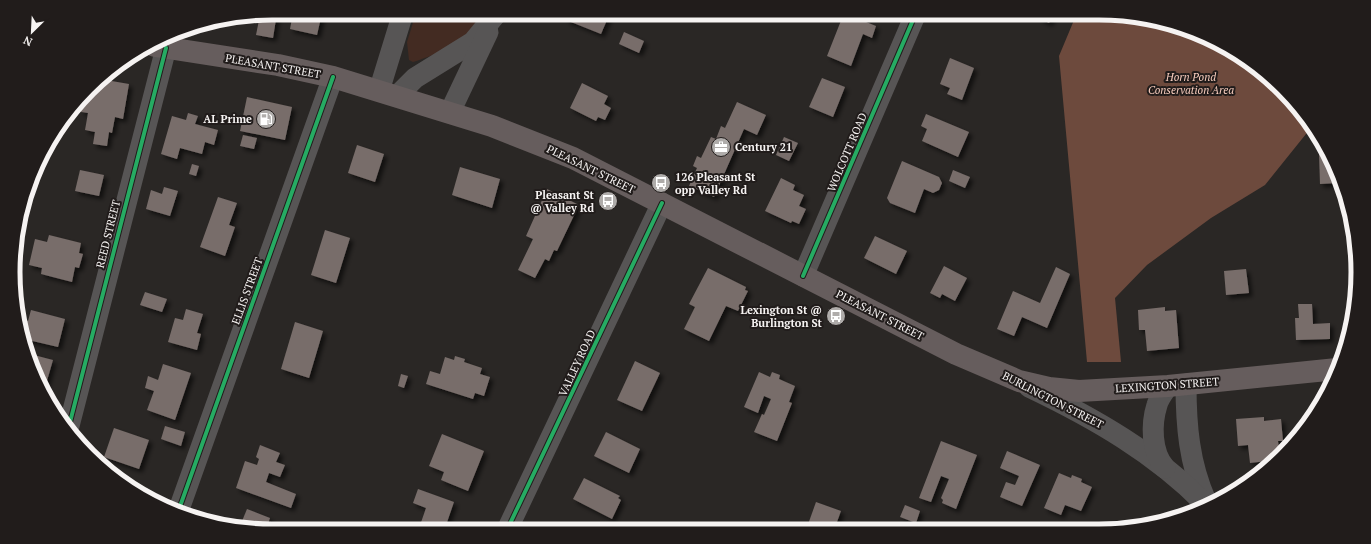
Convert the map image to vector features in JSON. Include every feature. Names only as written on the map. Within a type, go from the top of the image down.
[{"type":"main road","name":"PLEASANT STREET","points":[[160,47],[278,65],[333,77],[450,112],[537,143],[573,158],[950,351],[998,373]]},
{"type":"main road","name":"LEXINGTON STREET","points":[[998,373],[1036,386],[1086,391],[1177,385],[1331,370]]},
{"type":"street","points":[[388,93],[402,20]]},
{"type":"street","points":[[388,93],[473,42],[490,20]]},
{"type":"street","points":[[450,112],[493,20]]},
{"type":"street","name":"WOLCOTT ROAD","points":[[803,276],[913,20]]},
{"type":"street","name":"REED STREET","points":[[70,422],[160,47]]},
{"type":"street","name":"ELLIS STREET","points":[[180,507],[333,77]]},
{"type":"street","name":"VALLEY ROAD","points":[[510,524],[662,203]]},
{"type":"street","name":"BURLINGTON STREET","points":[[998,373],[1071,407],[1141,450],[1186,485],[1202,502]]},
{"type":"street","name":"BURLINGTON STREET","points":[[1166,470],[1158,457],[1153,423],[1157,403],[1177,385]]},
{"type":"street","name":"BURLINGTON STREET","points":[[1177,385],[1190,448],[1199,485],[1205,500]]},
{"type":"shaded area","points":[[414,20],[479,20],[471,30],[453,44],[444,50],[423,59],[413,62],[409,60],[407,42]]},
{"type":"green space","name":"Horn Pond Conservation Area","points":[[1074,20],[1132,22],[1180,33],[1210,46],[1239,62],[1277,94],[1308,131],[1265,185],[1211,218],[1147,265],[1115,298],[1121,362],[1087,362],[1059,56]]},
{"type":"building","points":[[276,20],[273,38],[256,35],[259,21]]},
{"type":"building","points":[[292,20],[320,20],[317,35],[290,29]]},
{"type":"building","points":[[566,20],[607,20],[601,34]]},
{"type":"building","points":[[841,20],[861,20],[876,26],[872,38],[863,34],[851,66],[827,56]]},
{"type":"building","points":[[1043,20],[1050,20],[1049,23]]},
{"type":"building","points":[[624,32],[644,41],[639,53],[619,44]]},
{"type":"building","points":[[950,58],[974,68],[962,100],[947,94],[950,88],[940,84]]},
{"type":"building","points":[[822,78],[845,87],[833,117],[809,107]]},
{"type":"building","points":[[109,81],[129,84],[123,119],[115,117],[112,133],[109,132],[107,146],[93,144],[95,132],[85,130],[88,113],[81,112],[83,106]]},
{"type":"building","points":[[582,83],[608,96],[604,104],[611,108],[605,120],[598,117],[596,121],[570,108]]},
{"type":"building","name":"AL Prime","points":[[247,97],[292,107],[285,140],[240,131]]},
{"type":"building","name":"Century 21","points":[[737,102],[766,115],[757,135],[744,129],[714,197],[689,186],[697,168],[693,166],[697,156],[701,158],[711,137],[716,139],[721,126],[725,128]]},
{"type":"building","points":[[188,113],[198,116],[195,124],[218,130],[214,145],[205,142],[202,154],[180,148],[177,159],[161,154],[172,116],[186,120]]},
{"type":"building","points":[[926,114],[969,132],[958,157],[922,141],[927,129],[921,126]]},
{"type":"building","points":[[243,135],[257,138],[254,149],[240,146]]},
{"type":"building","points":[[784,137],[798,143],[789,161],[776,155]]},
{"type":"building","points":[[357,145],[384,154],[375,182],[348,173]]},
{"type":"building","points":[[1319,154],[1321,154],[1335,183],[1320,184]]},
{"type":"building","points":[[902,161],[939,177],[942,183],[939,190],[933,193],[924,189],[915,213],[890,203],[887,198]]},
{"type":"building","points":[[192,164],[199,166],[196,176],[189,174]]},
{"type":"building","points":[[460,167],[500,179],[492,208],[452,195]]},
{"type":"building","points":[[80,170],[104,175],[99,196],[75,191]]},
{"type":"building","points":[[953,170],[970,177],[965,188],[949,181]]},
{"type":"building","points":[[781,178],[795,185],[793,190],[804,195],[799,206],[806,209],[799,224],[792,221],[791,223],[765,211]]},
{"type":"building","points":[[164,187],[178,191],[170,216],[146,209],[151,190],[162,194]]},
{"type":"building","points":[[547,189],[579,205],[557,251],[554,250],[549,261],[545,259],[535,278],[518,270],[533,239],[526,236]]},
{"type":"building","points":[[218,197],[237,203],[229,225],[235,227],[225,256],[200,247]]},
{"type":"building","points":[[325,230],[350,238],[336,283],[311,275]]},
{"type":"building","points":[[49,235],[81,243],[79,253],[83,254],[79,268],[75,267],[72,282],[41,274],[42,268],[29,265],[35,239],[47,242]]},
{"type":"building","points":[[875,236],[907,251],[896,274],[864,258]]},
{"type":"building","points":[[944,266],[967,278],[955,301],[942,294],[940,298],[930,293]]},
{"type":"building","points":[[1056,267],[1070,274],[1047,328],[1022,317],[1014,336],[997,329],[1013,291],[1040,303]]},
{"type":"building","points":[[708,268],[746,287],[745,290],[748,291],[738,311],[726,306],[709,341],[684,329],[695,307],[689,304]]},
{"type":"building","points":[[1246,269],[1249,293],[1226,295],[1224,271]]},
{"type":"building","points":[[145,292],[167,299],[162,312],[140,305]]},
{"type":"building","points":[[1298,304],[1312,304],[1313,324],[1330,323],[1330,339],[1296,340],[1295,318],[1299,318]]},
{"type":"building","points":[[1165,307],[1165,311],[1176,310],[1179,348],[1147,351],[1145,330],[1139,330],[1138,310]]},
{"type":"building","points":[[186,309],[203,314],[197,333],[201,334],[197,350],[168,342],[175,318],[183,320]]},
{"type":"building","points":[[31,310],[65,319],[58,347],[30,340],[25,320],[28,321]]},
{"type":"building","points":[[295,322],[323,331],[309,378],[281,369]]},
{"type":"building","points":[[34,355],[53,360],[46,383]]},
{"type":"building","points":[[455,356],[465,359],[464,362],[482,368],[480,374],[490,377],[484,396],[475,393],[473,399],[426,384],[430,371],[440,374],[445,357],[454,360]]},
{"type":"building","points":[[635,361],[660,373],[642,411],[617,400]]},
{"type":"building","points":[[163,364],[191,373],[175,420],[147,410],[154,391],[145,388],[148,376],[158,380]]},
{"type":"building","points":[[759,372],[770,377],[772,372],[780,375],[779,379],[795,386],[789,402],[792,403],[777,441],[754,432],[771,399],[764,396],[758,413],[744,407]]},
{"type":"building","points":[[401,374],[408,376],[404,388],[398,386]]},
{"type":"building","points":[[1264,417],[1264,421],[1281,419],[1283,441],[1278,441],[1279,448],[1265,461],[1250,463],[1248,445],[1238,446],[1236,419]]},
{"type":"building","points":[[165,426],[185,432],[181,446],[161,439]]},
{"type":"building","points":[[114,428],[149,440],[139,469],[104,457]]},
{"type":"building","points":[[606,432],[640,449],[629,473],[594,456]]},
{"type":"building","points":[[442,434],[484,451],[468,491],[441,480],[444,472],[429,466]]},
{"type":"building","points":[[941,441],[977,455],[956,509],[942,503],[943,500],[941,498],[949,479],[941,476],[931,502],[919,498]]},
{"type":"building","points":[[260,445],[280,453],[276,462],[285,465],[280,477],[269,473],[266,482],[296,494],[291,508],[236,488],[245,461],[257,465],[259,459],[256,457]]},
{"type":"building","points":[[1007,451],[1040,465],[1022,506],[1000,497],[1006,482],[1015,485],[1019,476],[1000,468]]},
{"type":"building","points":[[1059,473],[1071,478],[1072,475],[1082,479],[1081,482],[1092,487],[1081,511],[1065,505],[1061,515],[1044,508]]},
{"type":"building","points":[[584,478],[620,496],[618,498],[621,500],[612,519],[573,499]]},
{"type":"building","points":[[418,489],[454,502],[446,524],[420,524],[426,508],[413,503]]},
{"type":"building","points":[[816,502],[841,511],[836,524],[808,524]]},
{"type":"building","points":[[905,505],[920,511],[916,523],[900,517]]},
{"type":"building","points":[[247,509],[270,518],[268,524],[242,522]]},
{"type":"cycle path","points":[[803,276],[913,20]]},
{"type":"cycle path","points":[[70,422],[166,48]]},
{"type":"cycle path","points":[[180,507],[333,77]]},
{"type":"cycle path","points":[[510,524],[662,203]]},
{"type":"place","name":"AL Prime","points":[[266,119]]},
{"type":"place","name":"Century 21","points":[[721,147]]},
{"type":"place","name":"126 Pleasant St opp Valley Rd","points":[[661,183]]},
{"type":"place","name":"Pleasant St @ Valley Rd","points":[[608,201]]},
{"type":"place","name":"Lexington St @ Burlington St","points":[[836,316]]}]
